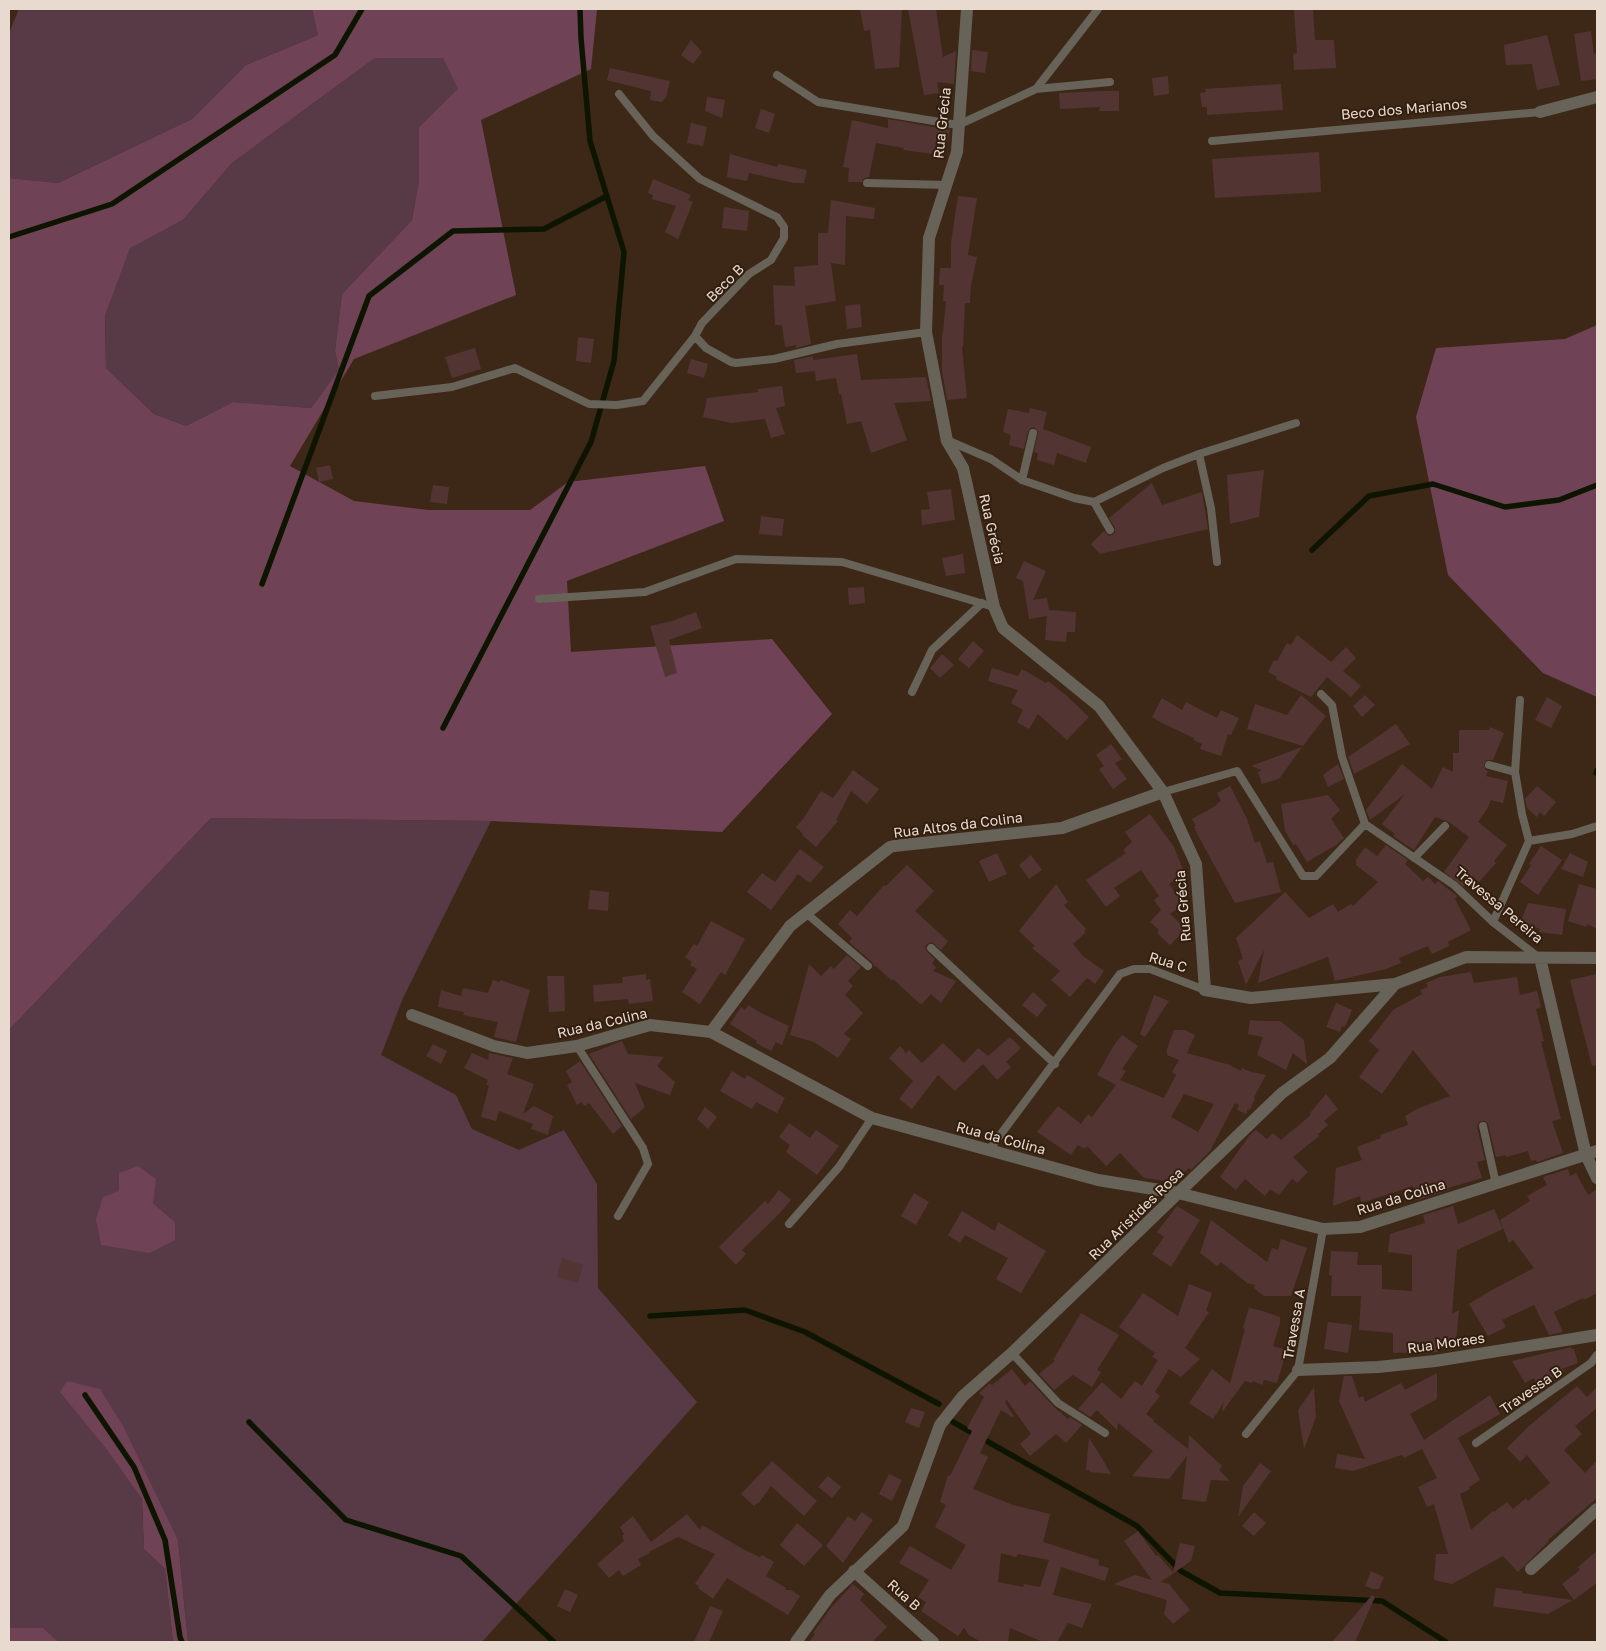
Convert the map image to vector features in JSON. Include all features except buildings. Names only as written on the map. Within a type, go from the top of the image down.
[{"type":"street","name":"Rua Grécia","points":[[967,9],[957,152],[929,238],[926,332],[947,440],[963,468],[988,605],[1003,628],[1098,706],[1163,792],[1196,864],[1205,990]]},
{"type":"street","name":"Beco dos Marianos","points":[[1540,112],[1597,97]]},
{"type":"street","name":"Rua Altos da Colina","points":[[711,1032],[790,926],[892,846],[1062,828],[1163,792]]},
{"type":"street","name":"Rua Aristides Rosa","points":[[796,1642],[830,1595],[903,1526],[940,1425],[963,1396],[1012,1353],[1282,1093],[1330,1058],[1395,984],[1466,957],[1597,958]]},
{"type":"street","name":"Travessa Pereira","points":[[1540,958],[1597,1178]]},
{"type":"street","name":"Rua C","points":[[1205,990],[1251,998],[1395,984]]},
{"type":"street","name":"Rua da Colina","points":[[412,1015],[494,1046],[527,1054],[577,1046],[650,1025],[711,1032],[872,1118],[1098,1180],[1178,1193],[1323,1229],[1360,1227],[1592,1153]]},
{"type":"street","name":"Rua Moraes","points":[[1298,1370],[1378,1367],[1435,1361],[1597,1335]]},
{"type":"street","points":[[1531,1569],[1597,1509]]},
{"type":"street","name":"Rua B","points":[[854,1571],[933,1642]]},
{"type":"lane","points":[[1036,89],[1098,9]]},
{"type":"lane","points":[[777,75],[818,102],[958,125],[1036,89],[1110,82]]},
{"type":"lane","name":"Beco B","points":[[375,396],[452,387],[515,368],[589,404],[617,405],[643,401],[695,336],[702,323],[749,274],[771,260],[784,238],[784,227],[777,217],[700,179],[653,136],[619,94]]},
{"type":"lane","name":"Beco dos Marianos","points":[[1212,141],[1540,112]]},
{"type":"lane","points":[[867,183],[947,185]]},
{"type":"lane","points":[[695,336],[706,348],[734,363],[774,359],[837,344],[926,332]]},
{"type":"lane","points":[[947,440],[991,460],[1022,480],[1074,498],[1094,502],[1163,468],[1199,454],[1296,423]]},
{"type":"lane","points":[[1022,480],[1033,433]]},
{"type":"lane","points":[[1199,454],[1212,508],[1217,562]]},
{"type":"lane","points":[[1094,502],[1110,530]]},
{"type":"lane","points":[[539,599],[645,592],[736,558],[842,562],[988,605]]},
{"type":"lane","points":[[912,692],[932,650],[988,605]]},
{"type":"lane","points":[[1163,792],[1237,771],[1303,876],[1316,876],[1365,824],[1342,757],[1332,705],[1321,694]]},
{"type":"lane","points":[[1493,922],[1529,841],[1515,772],[1520,700]]},
{"type":"lane","points":[[1489,765],[1515,772]]},
{"type":"lane","name":"Travessa Pereira","points":[[1365,824],[1454,885],[1493,922],[1540,958]]},
{"type":"lane","points":[[1414,858],[1445,826]]},
{"type":"lane","points":[[1529,841],[1572,834],[1597,826]]},
{"type":"lane","points":[[806,913],[868,966]]},
{"type":"lane","points":[[930,948],[1055,1064]]},
{"type":"lane","name":"Rua C","points":[[989,1150],[1055,1064],[1120,974],[1134,969],[1150,969],[1205,990]]},
{"type":"lane","points":[[577,1046],[644,1148],[648,1164],[618,1216]]},
{"type":"lane","points":[[790,1224],[839,1167],[872,1118]]},
{"type":"lane","points":[[1483,1126],[1496,1184]]},
{"type":"lane","name":"Travessa A","points":[[1246,1434],[1298,1370],[1323,1229]]},
{"type":"lane","points":[[1012,1353],[1058,1403],[1105,1434]]},
{"type":"lane","name":"Travessa B","points":[[1476,1443],[1591,1363],[1597,1355]]},
{"type":"shaded area","points":[[19,9],[312,9],[318,35],[246,65],[192,119],[58,183],[9,178],[9,33]]},
{"type":"shaded area","points":[[312,9],[597,9],[591,69],[481,120],[516,295],[354,359],[290,466],[354,501],[428,510],[530,510],[568,482],[705,466],[724,521],[567,581],[571,652],[772,639],[832,714],[722,832],[491,821],[211,818],[9,1030],[9,178],[58,183],[192,119],[246,65],[318,35]],"holes":[[[375,58],[443,58],[458,89],[419,127],[419,180],[412,220],[342,294],[335,351],[339,370],[311,408],[233,402],[186,426],[154,414],[106,368],[105,316],[130,248],[183,220],[232,163]]]},
{"type":"shaded area","points":[[375,58],[443,58],[459,89],[419,127],[419,180],[412,220],[342,294],[335,351],[339,371],[311,408],[233,402],[186,426],[154,414],[106,368],[105,316],[130,247],[183,220],[232,163]]},
{"type":"shaded area","points":[[1597,325],[1597,697],[1543,673],[1448,575],[1416,417],[1436,348],[1565,339]]},
{"type":"shaded area","points":[[211,818],[491,821],[403,998],[381,1055],[456,1095],[472,1129],[519,1150],[564,1130],[597,1184],[598,1288],[697,1402],[482,1642],[188,1642],[178,1539],[104,1446],[142,1499],[144,1549],[165,1569],[173,1642],[59,1642],[43,1628],[9,1628],[9,1030]],"holes":[[[138,1166],[153,1203],[175,1222],[150,1253]]]},
{"type":"shaded area","points":[[138,1166],[156,1179],[153,1203],[175,1222],[175,1240],[150,1253],[101,1245],[96,1219],[103,1197],[119,1191],[119,1173]]},
{"type":"shaded area","points":[[67,1381],[100,1389],[123,1426],[178,1540],[188,1642],[173,1642],[165,1569],[144,1549],[142,1499],[104,1446],[60,1392]]},
{"type":"shaded area","points":[[9,1628],[43,1628],[59,1642],[9,1642]]},
{"type":"waterway","points":[[9,237],[112,204],[335,55],[362,9]]},
{"type":"waterway","points":[[443,728],[591,442],[614,361],[624,252],[590,141],[580,9]]},
{"type":"waterway","points":[[262,584],[369,296],[453,231],[544,229],[607,196]]},
{"type":"waterway","points":[[1312,550],[1369,496],[1433,484],[1505,507],[1559,500],[1597,485]]},
{"type":"waterway","points":[[650,1316],[745,1310],[805,1332],[939,1404]]},
{"type":"waterway","points":[[85,1395],[134,1467],[165,1540],[182,1642]]},
{"type":"waterway","points":[[249,1422],[346,1520],[461,1556],[554,1642]]},
{"type":"waterway","points":[[953,1422],[1137,1526],[1181,1571],[1220,1593],[1382,1601],[1446,1642]]}]
